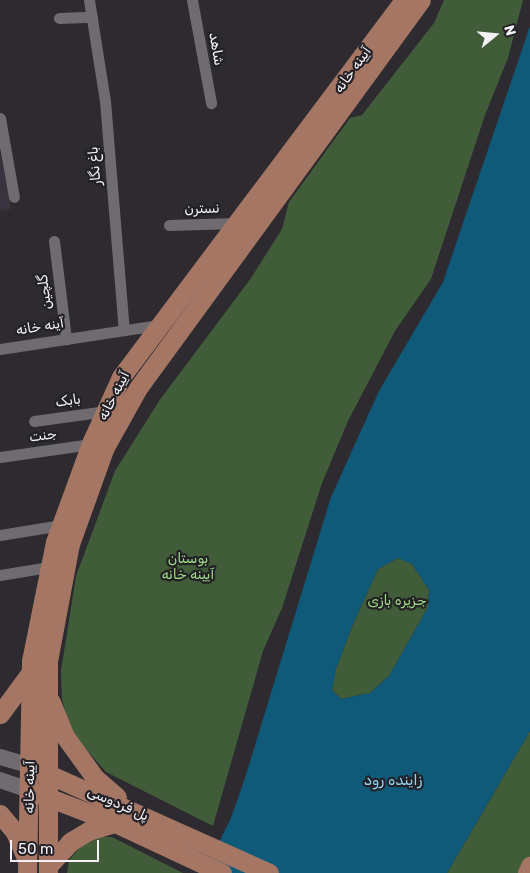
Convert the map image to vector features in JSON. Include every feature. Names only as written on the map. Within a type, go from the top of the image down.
[{"type":"main road","name":"آیینه خانه","points":[[28,869],[31,672],[49,567],[61,525],[91,444],[121,377],[236,223],[348,78],[404,0]]},
{"type":"main road","name":"آیینه خانه","points":[[48,869],[48,661],[70,544],[105,447],[138,388],[421,0]]},
{"type":"main road","points":[[0,714],[31,672]]},
{"type":"main road","points":[[47,690],[64,735],[95,778],[127,807]]},
{"type":"main road","points":[[0,757],[31,766]]},
{"type":"main road","name":"پل فردوسی","points":[[31,766],[196,838],[269,873]]},
{"type":"main road","points":[[0,780],[29,790]]},
{"type":"main road","name":"پل فردوسی","points":[[29,790],[115,823],[222,873]]},
{"type":"main road","points":[[0,814],[14,832],[28,869]]},
{"type":"main road","points":[[48,869],[70,842],[88,831],[115,823]]},
{"type":"main road","points":[[527,873],[530,866]]},
{"type":"street","name":"باغ نگار","points":[[89,0],[105,101],[124,330]]},
{"type":"street","name":"شاهد","points":[[192,0],[211,103]]},
{"type":"street","points":[[59,18],[92,17]]},
{"type":"street","points":[[0,118],[14,197]]},
{"type":"street","name":"نسترن","points":[[169,225],[236,223]]},
{"type":"street","name":"گلچین","points":[[54,241],[66,339]]},
{"type":"street","name":"آینه خانه","points":[[0,349],[160,325]]},
{"type":"street","name":"بابک","points":[[34,421],[106,410]]},
{"type":"street","name":"جنت","points":[[0,457],[91,444]]},
{"type":"street","points":[[0,535],[61,525]]},
{"type":"street","points":[[0,575],[49,567]]},
{"type":"shaded area","points":[[0,153],[11,209],[0,211]]},
{"type":"green space","name":"بوستان آیینه خانه","points":[[444,0],[523,0],[508,58],[485,115],[431,279],[395,331],[348,421],[322,483],[282,608],[263,651],[213,826],[106,772],[76,738],[68,722],[62,699],[61,671],[76,576],[115,471],[159,401],[251,278],[282,229],[289,202],[350,118],[362,115],[434,23]]},
{"type":"green space","name":"جزیره بازی","points":[[398,558],[412,564],[429,590],[428,607],[389,676],[370,693],[341,699],[332,690],[336,669],[353,624],[378,569]]},
{"type":"green space","points":[[530,731],[530,858],[523,873],[447,873]]},
{"type":"green space","points":[[95,837],[112,837],[183,873],[67,873],[69,860],[82,845]]},
{"type":"water","name":"زاینده رود","points":[[530,26],[530,731],[447,873],[204,873],[231,818],[245,778],[331,497],[379,391],[443,282]],"holes":[[[398,558],[412,564],[429,590],[428,607],[389,676],[370,693],[341,699],[332,690],[336,669],[353,624],[378,569]]]}]
